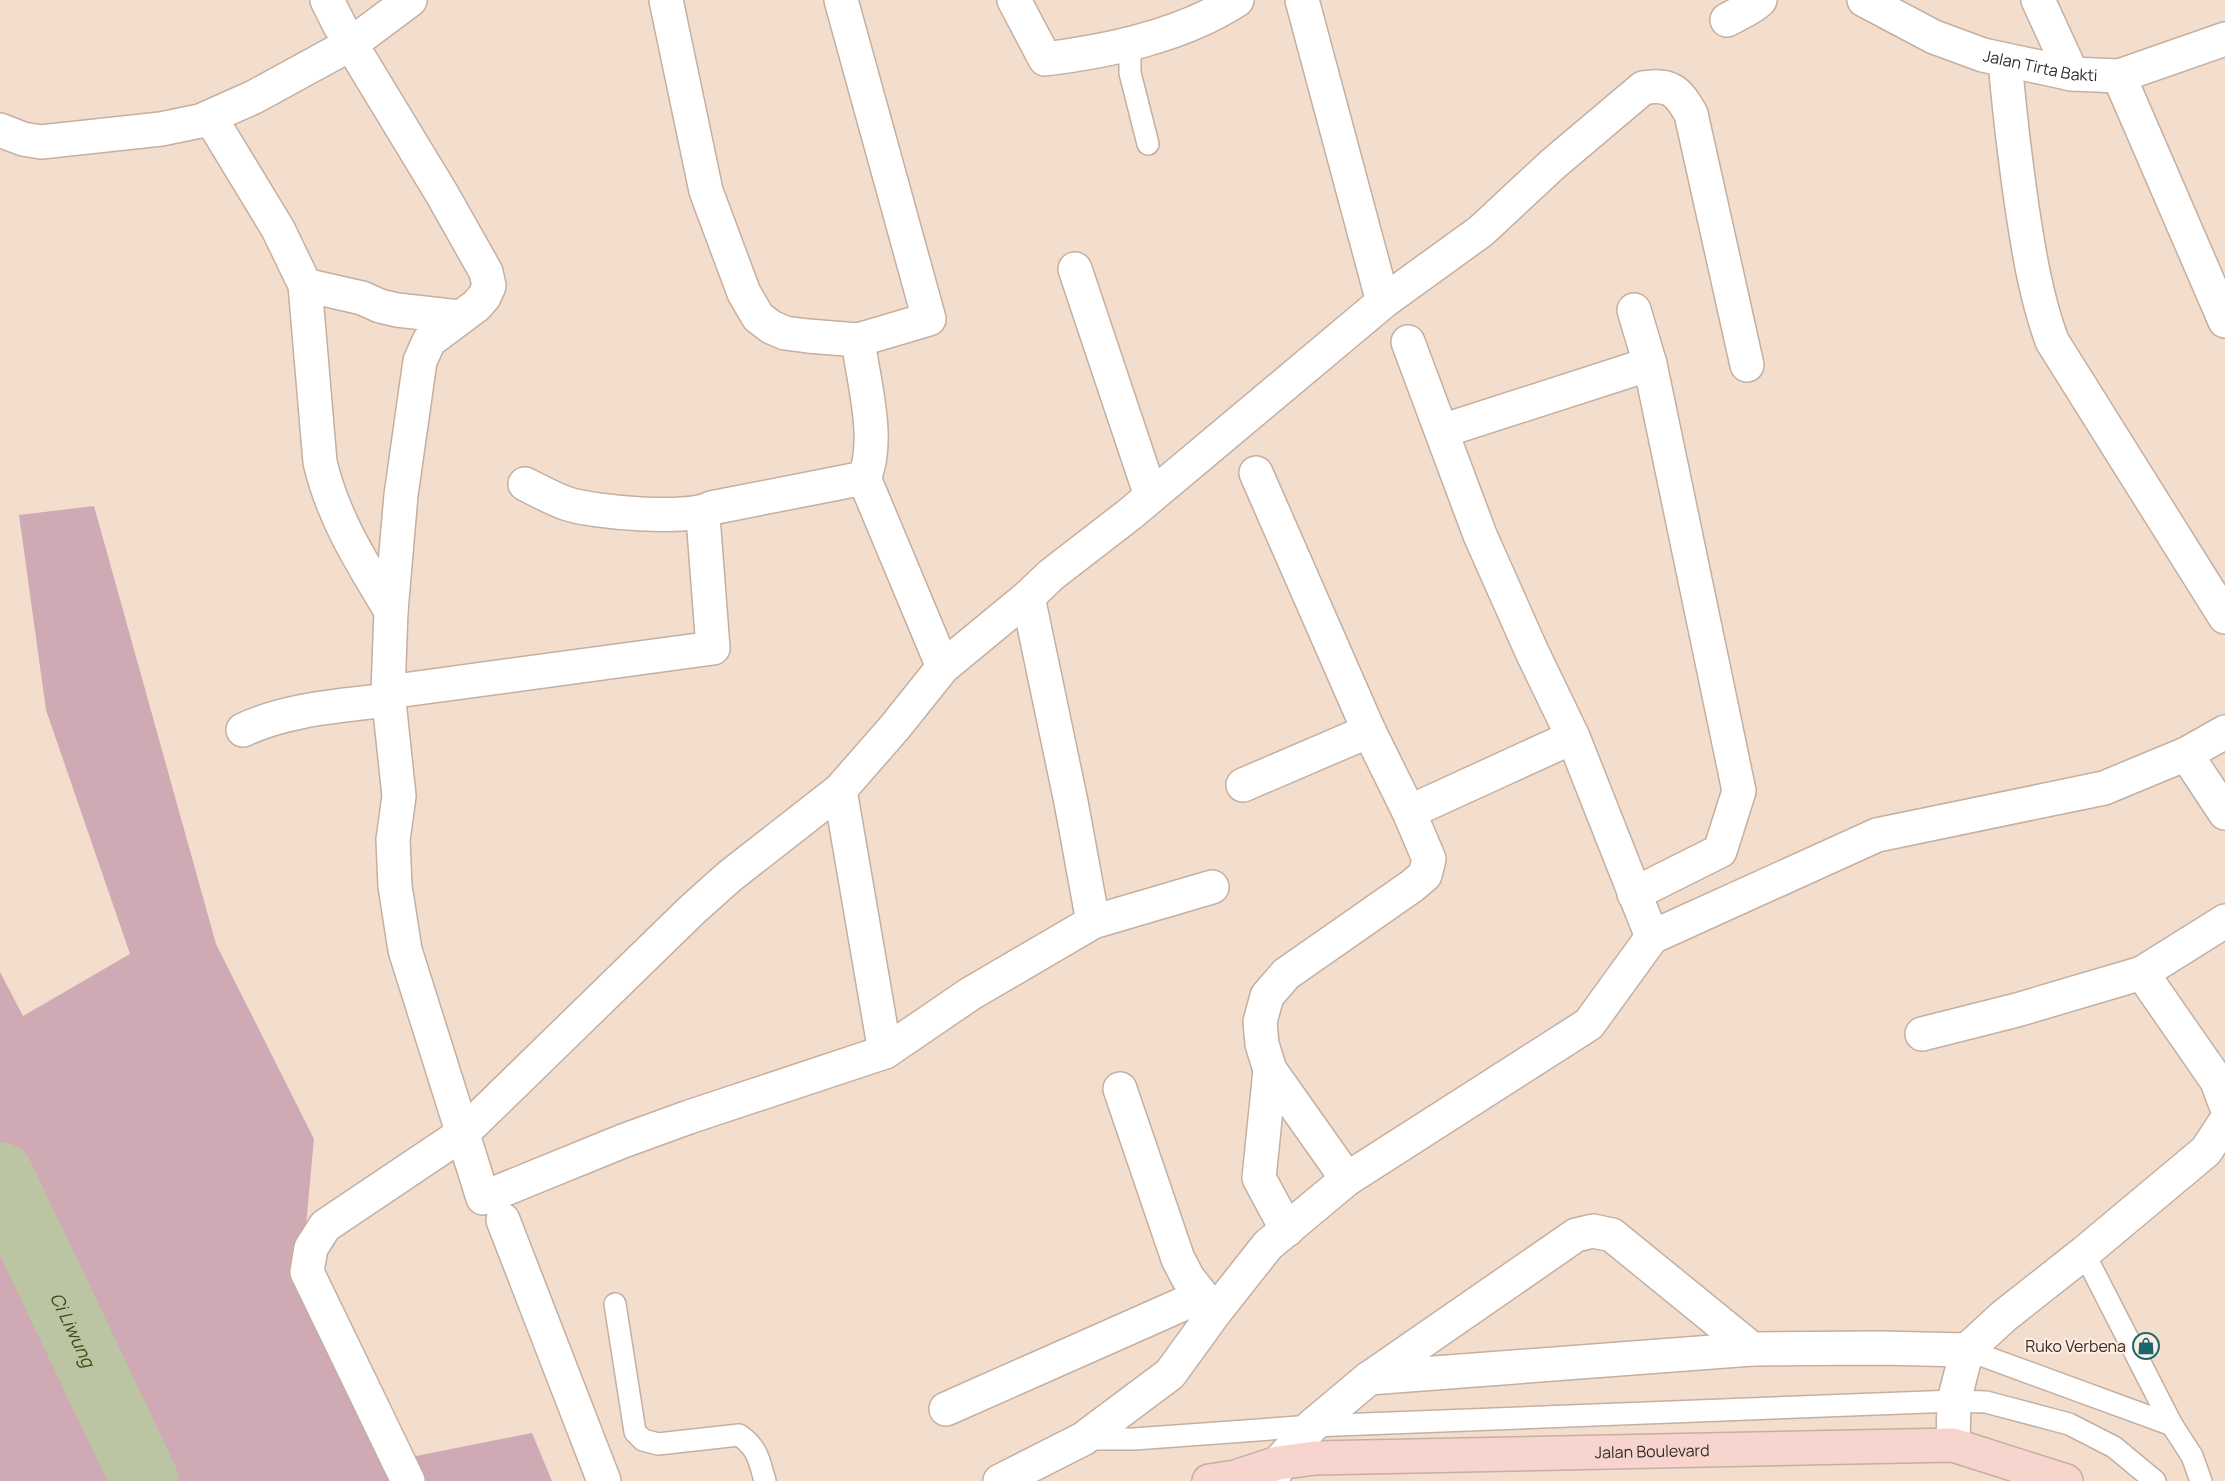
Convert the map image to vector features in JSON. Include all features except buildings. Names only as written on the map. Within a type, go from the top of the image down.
[{"type":"main road","name":"Jalan Boulevard","points":[[1230,1480],[1276,1472],[1315,1458],[1953,1445],[2066,1481]]},
{"type":"street","points":[[327,0],[442,194],[486,272],[489,286],[484,297],[476,306],[429,341],[420,361],[401,495],[388,696],[399,796],[393,840],[395,886],[405,950],[483,1198],[689,1117],[885,1052],[970,994],[1093,922],[1212,887]]},
{"type":"street","points":[[0,130],[23,139],[41,142],[161,129],[200,121],[254,97],[351,44],[410,0]]},
{"type":"street","points":[[666,0],[706,191],[744,293],[758,316],[771,327],[785,333],[858,340],[929,319],[841,0]]},
{"type":"street","points":[[1014,0],[1045,58],[1080,54],[1199,22],[1237,0]]},
{"type":"street","points":[[1302,0],[1383,302]]},
{"type":"street","points":[[1727,20],[1752,8],[1760,0]]},
{"type":"street","name":"Jalan Tirta Bakti","points":[[1864,0],[1934,37],[1983,55],[2072,74],[2119,76],[2225,39]]},
{"type":"street","points":[[2038,0],[2072,74]]},
{"type":"street","points":[[2005,60],[2012,136],[2030,264],[2042,315],[2052,341],[2225,617]]},
{"type":"street","points":[[2119,76],[2225,321]]},
{"type":"street","points":[[408,1481],[308,1272],[311,1248],[326,1226],[462,1134],[693,909],[730,876],[840,790],[943,667],[1028,597],[1051,575],[1151,496],[1383,302],[1481,231],[1553,164],[1643,88],[1659,85],[1680,95],[1691,114],[1747,365]]},
{"type":"street","points":[[210,117],[278,229],[305,285],[320,462],[325,485],[351,544],[392,611]]},
{"type":"street","points":[[1075,269],[1151,496]]},
{"type":"street","points":[[305,285],[362,298],[397,310],[459,317]]},
{"type":"street","points":[[1634,309],[1650,364],[1739,791],[1720,852],[1634,894]]},
{"type":"street","points":[[858,340],[868,400],[870,465],[864,478],[943,667]]},
{"type":"street","points":[[1408,342],[1480,535],[1532,652],[1573,736],[1652,937]]},
{"type":"street","points":[[1442,431],[1650,364]]},
{"type":"street","points":[[1256,473],[1369,731],[1430,859],[1425,875],[1413,886],[1286,974],[1267,996],[1260,1022],[1262,1044],[1270,1070],[1347,1179]]},
{"type":"street","points":[[525,484],[568,504],[611,511],[668,516],[705,511],[864,478]]},
{"type":"street","points":[[243,730],[305,712],[388,696],[712,648],[703,517],[705,511]]},
{"type":"street","points":[[1028,597],[1071,802],[1093,922]]},
{"type":"street","points":[[1243,785],[1369,731]]},
{"type":"street","points":[[999,1481],[1083,1439],[1170,1374],[1208,1304],[1268,1245],[1347,1179],[1589,1024],[1652,937],[1877,835],[2104,788],[2186,754],[2225,732]]},
{"type":"street","points":[[1409,812],[1573,736]]},
{"type":"street","points":[[2186,754],[2225,813]]},
{"type":"street","points":[[840,790],[885,1052]]},
{"type":"street","points":[[1922,1034],[2018,1010],[2142,973],[2225,921]]},
{"type":"street","points":[[1953,1445],[1954,1401],[1967,1350],[2004,1316],[2084,1253],[2206,1151],[2224,1122],[2217,1081],[2142,973]]},
{"type":"street","points":[[1270,1070],[1259,1178],[1287,1230]]},
{"type":"street","points":[[1120,1089],[1178,1259],[1188,1278],[1208,1304]]},
{"type":"street","points":[[503,1220],[604,1481]]},
{"type":"street","points":[[1276,1472],[1312,1426],[1368,1378],[1576,1235],[1593,1231],[1612,1235],[1752,1348]]},
{"type":"street","points":[[946,1409],[1208,1304]]},
{"type":"street","points":[[1368,1378],[1752,1348],[1967,1350]]},
{"type":"lane","points":[[1130,42],[1130,73],[1148,144]]},
{"type":"lane","points":[[2084,1253],[2172,1425],[2192,1456],[2201,1481]]},
{"type":"lane","points":[[615,1304],[635,1432],[643,1440],[658,1444],[739,1435],[751,1443],[755,1450],[765,1481]]},
{"type":"lane","points":[[1967,1350],[2172,1425]]},
{"type":"lane","points":[[1083,1439],[1134,1438],[1312,1426],[1986,1401],[2069,1424],[2114,1447],[2155,1481]]},
{"type":"shaded area","points":[[94,506],[216,944],[314,1139],[300,1290],[401,1459],[532,1433],[552,1481],[0,1481],[0,972],[23,1016],[130,954],[46,710],[19,515]]},
{"type":"waterway","name":"Ci Liwung","points":[[0,1176],[145,1481]]},
{"type":"place","name":"Ruko Verbena","points":[[2146,1346]]}]
